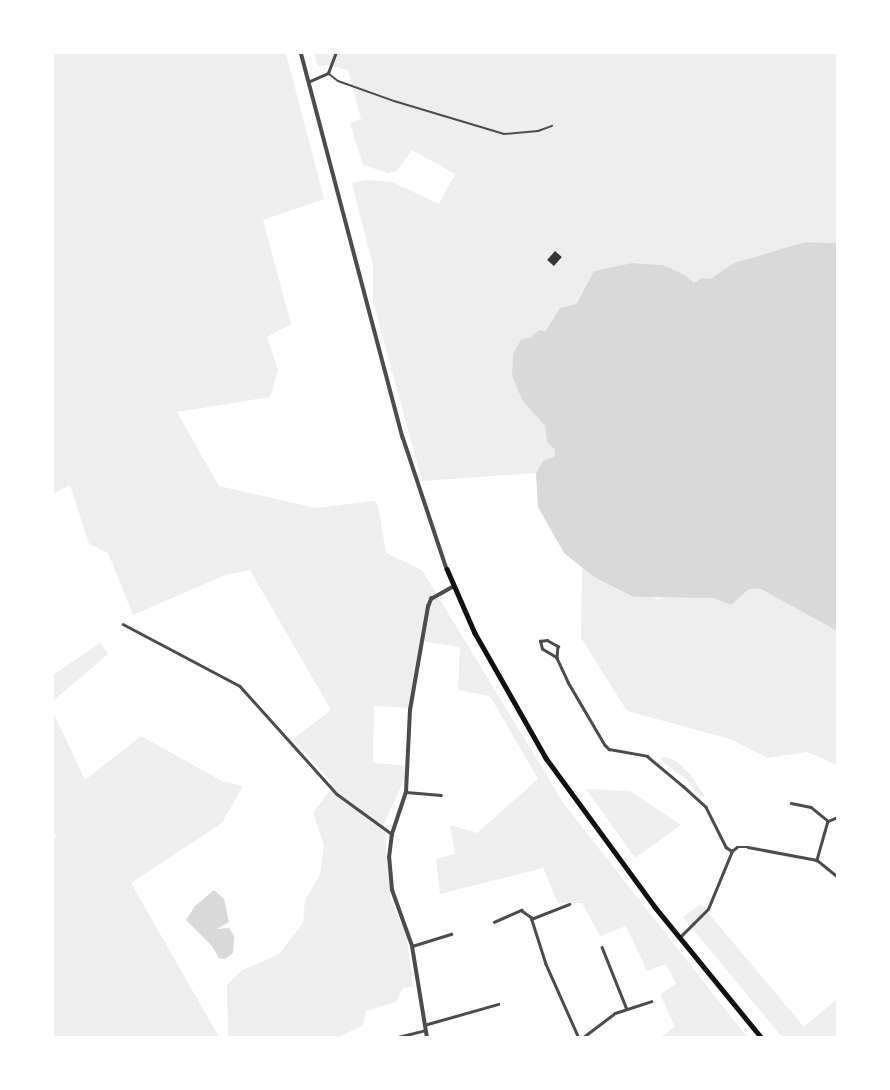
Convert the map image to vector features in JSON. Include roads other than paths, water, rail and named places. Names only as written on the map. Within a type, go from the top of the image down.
[{"type":"main road","points":[[447,569],[480,643],[546,758],[679,939],[762,1038]]},
{"type":"street","points":[[301,52],[402,437],[447,569]]},
{"type":"street","points":[[309,82],[328,74],[336,52]]},
{"type":"street","points":[[427,1038],[412,946],[392,890],[389,858],[392,834],[407,792],[410,710],[428,607],[431,598],[454,586]]},
{"type":"street","points":[[123,624],[240,686],[337,794],[392,834]]},
{"type":"street","points":[[557,658],[558,646],[547,640],[540,641],[542,649],[557,658],[605,745],[610,749],[647,756],[683,786],[706,807],[726,847],[732,851]]},
{"type":"street","points":[[407,792],[441,795]]},
{"type":"street","points":[[791,803],[811,807],[828,821]]},
{"type":"street","points":[[828,821],[838,817]]},
{"type":"street","points":[[817,860],[828,821]]},
{"type":"street","points":[[679,939],[708,909],[732,851],[737,847],[817,860],[838,877]]},
{"type":"street","points":[[531,919],[569,904]]},
{"type":"street","points":[[494,922],[522,910],[531,919],[546,964],[581,1038],[600,1021],[626,1007],[651,1001]]},
{"type":"street","points":[[412,946],[451,933]]},
{"type":"street","points":[[602,947],[626,1007]]},
{"type":"street","points":[[394,1038],[498,1004]]},
{"type":"lane","points":[[328,74],[338,81],[394,101],[504,134],[538,131],[552,126]]}]
